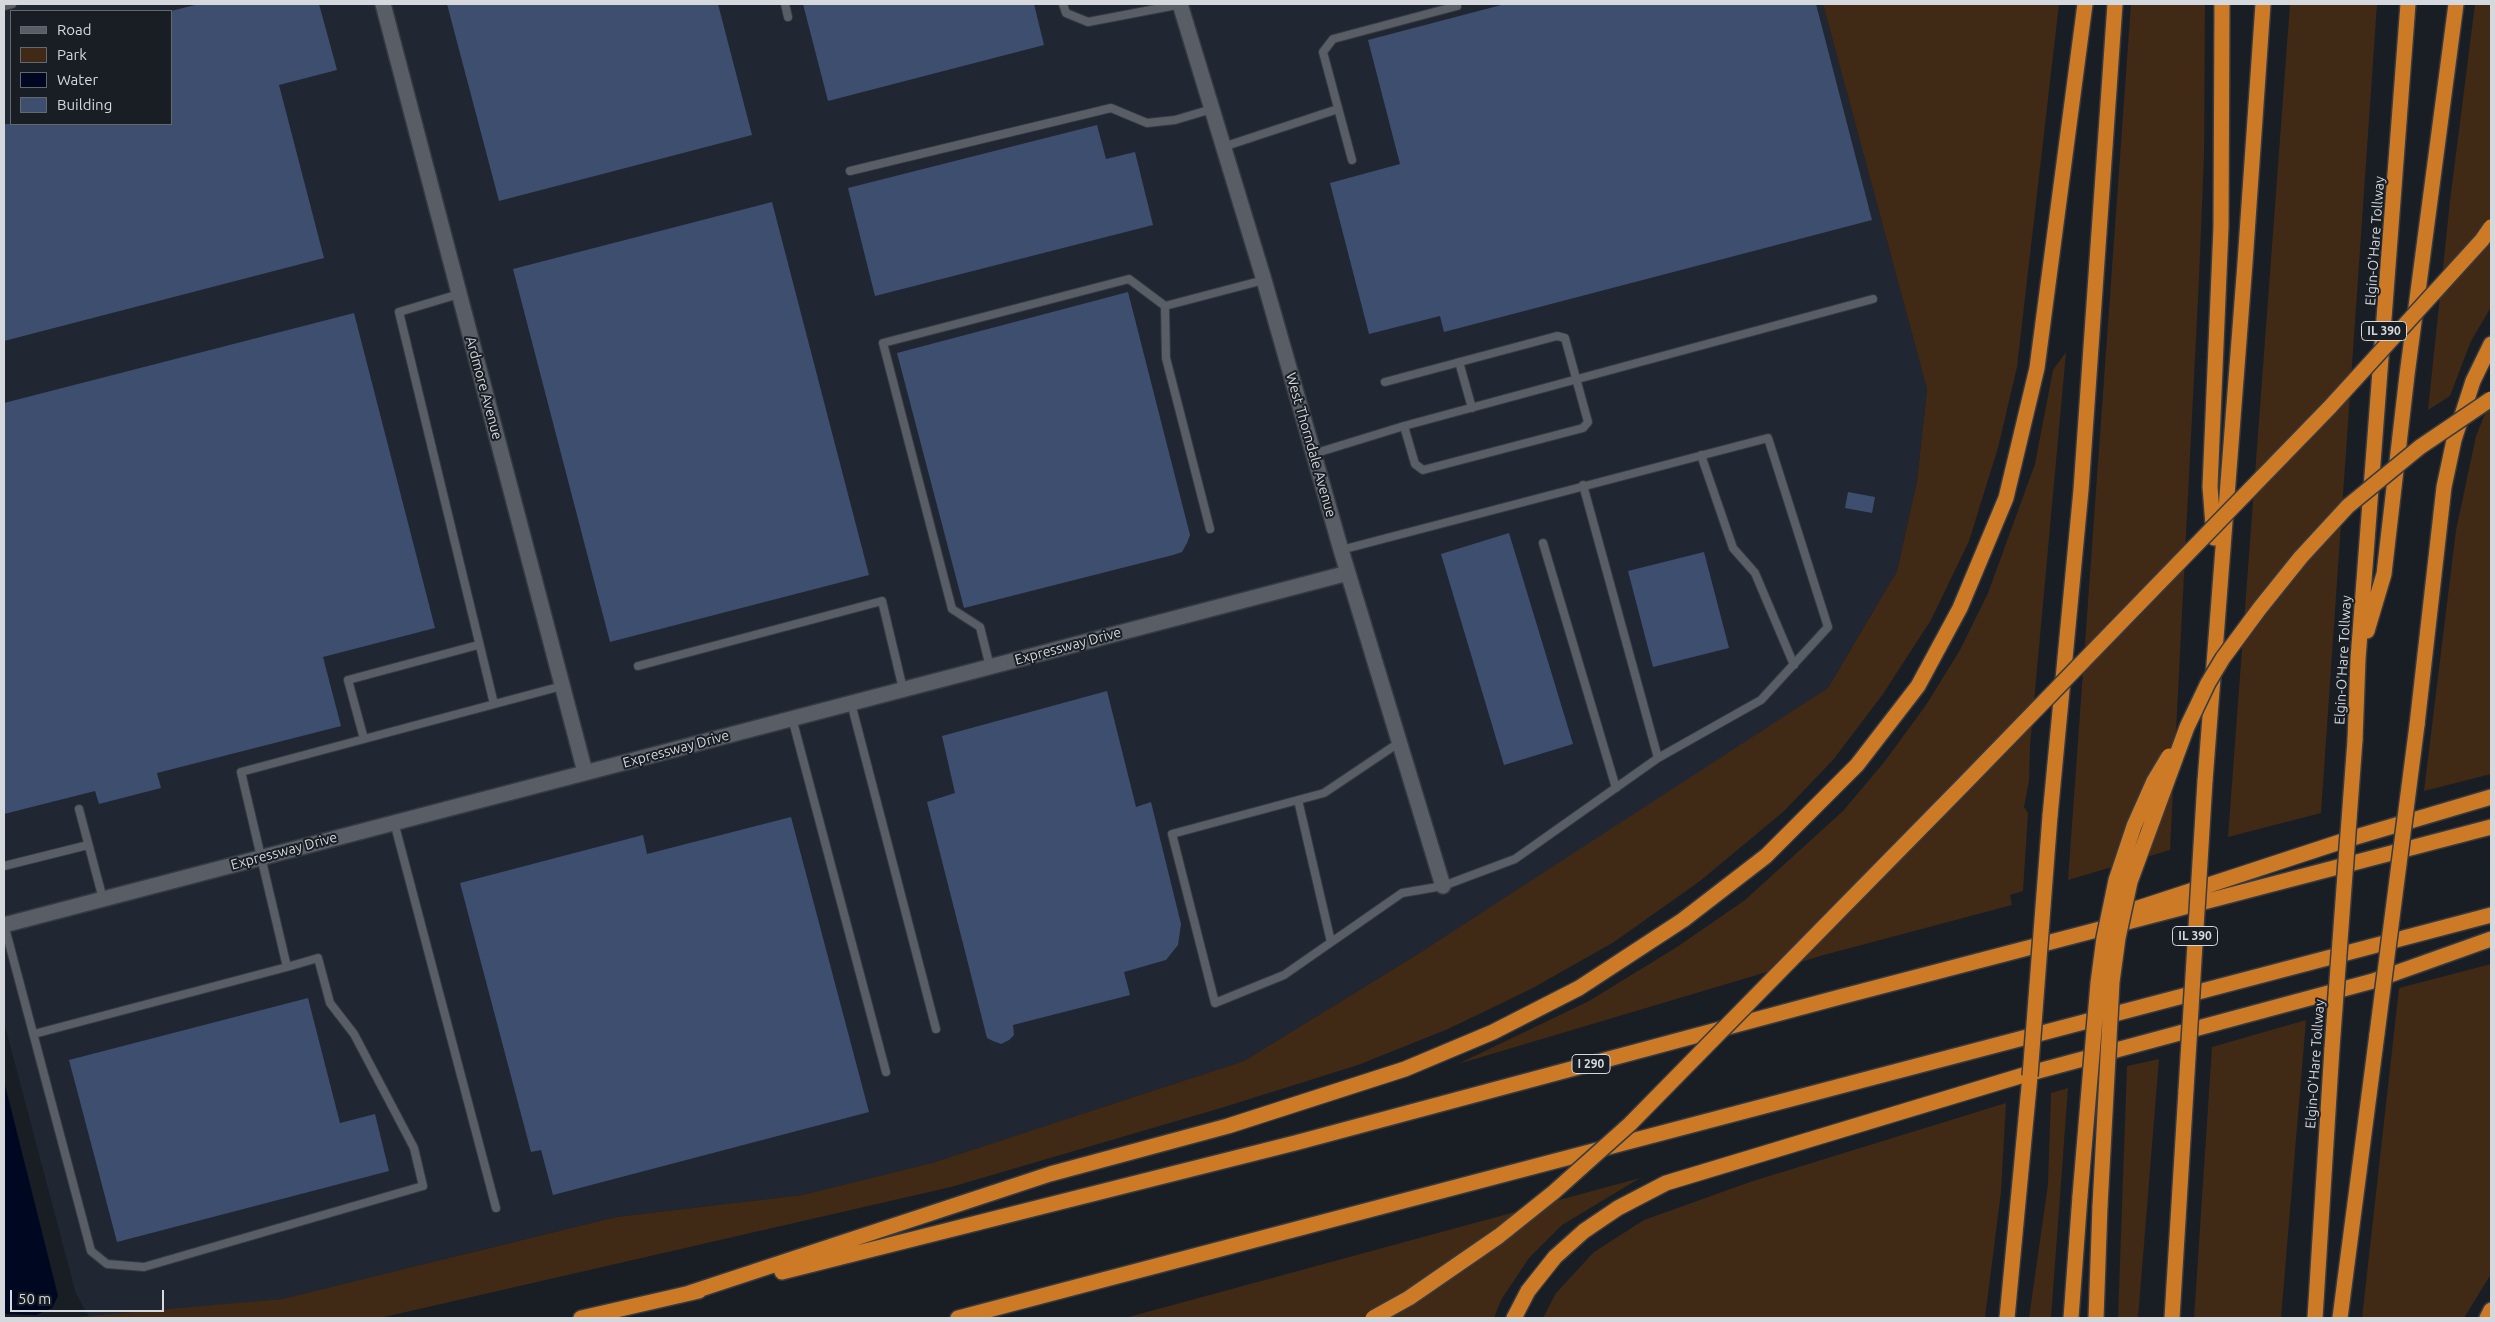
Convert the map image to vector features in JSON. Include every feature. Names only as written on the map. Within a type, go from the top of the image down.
[{"type":"highway","points":[[689,1293],[1050,1174],[1228,1126],[1405,1068],[1493,1032],[1578,988],[1683,920],[1766,856],[1857,765],[1918,686],[1960,608],[2006,498],[2037,368],[2085,4]]},
{"type":"highway","points":[[2007,1318],[2024,1153],[2050,816],[2081,490],[2115,4]]},
{"type":"highway","points":[[2219,587],[2210,487],[2221,228],[2222,4]]},
{"type":"highway","name":"IL 390","points":[[2172,1318],[2204,781],[2246,263],[2263,4]]},
{"type":"highway","name":"Elgin-O'Hare Tollway","points":[[2315,1318],[2332,1048],[2355,740],[2358,659],[2408,4]]},
{"type":"highway","points":[[2358,659],[2384,574],[2408,365],[2456,4]]},
{"type":"highway","points":[[1373,1318],[1409,1298],[1499,1236],[1554,1192],[1630,1124],[1957,792],[2330,407],[2482,240],[2491,227]]},
{"type":"highway","points":[[2340,1318],[2417,724],[2444,487],[2454,440],[2473,381],[2491,344]]},
{"type":"highway","points":[[2071,1318],[2098,982],[2116,880],[2134,826],[2154,781],[2187,727],[2223,658],[2308,549],[2348,506],[2420,447],[2491,399]]},
{"type":"highway","points":[[2096,1318],[2112,982],[2118,938],[2130,882],[2187,727]]},
{"type":"highway","points":[[1919,976],[2071,930],[2349,838],[2491,797]]},
{"type":"highway","name":"I 290","points":[[581,1318],[864,1253],[1295,1143],[1919,976],[2491,827]]},
{"type":"highway","points":[[958,1318],[2491,915]]},
{"type":"highway","points":[[1514,1318],[1528,1291],[1555,1257],[1584,1231],[1618,1208],[1666,1183],[2027,1074],[2373,981],[2491,939]]},
{"type":"highway","points":[[2487,1318],[2491,1310]]},
{"type":"street","name":"Ardmore Avenue","points":[[383,4],[585,772]]},
{"type":"street","name":"West Thorndale Avenue","points":[[1181,4],[1264,280],[1341,550],[1443,886]]},
{"type":"street","name":"Expressway Drive","points":[[4,924],[1348,573]]},
{"type":"lane","points":[[4,6],[12,4]]},
{"type":"lane","points":[[785,4],[788,17]]},
{"type":"lane","points":[[1063,4],[1066,13],[1088,22],[1181,4]]},
{"type":"lane","points":[[1352,160],[1322,52],[1333,39],[1457,6]]},
{"type":"lane","points":[[850,172],[1111,108],[1147,123],[1174,120],[1212,109]]},
{"type":"lane","points":[[1223,147],[1338,109]]},
{"type":"lane","points":[[990,666],[980,627],[952,609],[883,343],[1129,279],[1165,306]]},
{"type":"lane","points":[[1165,306],[1264,280]]},
{"type":"lane","points":[[460,294],[399,312],[478,645],[494,704]]},
{"type":"lane","points":[[1313,454],[1404,426],[1873,299]]},
{"type":"lane","points":[[1165,306],[1166,358],[1210,529]]},
{"type":"lane","points":[[1385,382],[1557,336],[1565,338],[1588,422],[1583,428],[1423,470],[1416,464],[1404,426]]},
{"type":"lane","points":[[1459,362],[1472,408]]},
{"type":"lane","points":[[1341,550],[1768,438],[1828,627],[1761,700],[1658,758],[1515,859],[1443,886],[1402,893],[1284,975],[1215,1003],[1172,834],[1324,793],[1400,742]]},
{"type":"lane","points":[[1701,455],[1733,548],[1755,573],[1794,665]]},
{"type":"lane","points":[[1583,485],[1658,758]]},
{"type":"lane","points":[[1543,543],[1616,788]]},
{"type":"lane","points":[[638,666],[882,601],[903,689]]},
{"type":"lane","points":[[364,739],[348,680],[478,645]]},
{"type":"lane","points":[[287,967],[241,772],[562,686]]},
{"type":"lane","points":[[851,703],[936,1029]]},
{"type":"lane","points":[[792,718],[886,1072]]},
{"type":"lane","points":[[1298,800],[1331,942]]},
{"type":"lane","points":[[79,809],[103,899]]},
{"type":"lane","points":[[394,822],[496,1208]]},
{"type":"lane","points":[[4,866],[88,845]]},
{"type":"lane","points":[[4,924],[91,1251],[107,1264],[144,1267],[423,1186],[414,1148],[354,1034],[330,1003],[318,958],[34,1034]]},
{"type":"shaded area","points":[[4,4],[1823,4],[1927,389],[1917,481],[1897,571],[1828,688],[1713,765],[1418,954],[1244,1061],[932,1163],[802,1195],[616,1217],[282,1299],[90,1318],[76,1294],[4,1022]]},
{"type":"green space","points":[[1823,4],[2059,4],[2017,367],[1998,448],[1969,541],[1931,620],[1883,694],[1833,760],[1783,812],[1700,881],[1614,942],[1531,989],[1448,1029],[1358,1065],[1221,1108],[951,1187],[380,1318],[68,1318],[282,1299],[616,1217],[802,1195],[932,1163],[1244,1061],[1418,954],[1828,688],[1897,571],[1917,481],[1927,389]]},
{"type":"green space","points":[[2131,4],[2205,4],[2204,156],[2199,279],[2170,850],[2068,880]]},
{"type":"green space","points":[[2290,4],[2377,4],[2321,813],[2228,837]]},
{"type":"green space","points":[[2475,4],[2491,4],[2491,307],[2471,341],[2450,396],[2428,410],[2450,201]]},
{"type":"green space","points":[[2066,352],[2030,746],[2029,781],[2024,807],[2028,813],[2023,891],[2010,895],[2012,905],[1824,955],[1458,1064],[1589,1001],[1677,947],[1745,900],[1843,811],[1885,761],[1926,705],[1960,650],[1988,593],[2035,464],[2053,370]]},
{"type":"green space","points":[[2491,399],[2491,774],[2424,791],[2456,530],[2476,436]]},
{"type":"green space","points":[[2491,964],[2491,1274],[2464,1318],[2362,1318],[2399,988]]},
{"type":"green space","points":[[2306,1020],[2281,1318],[2194,1318],[2212,1047]]},
{"type":"green space","points":[[2159,1059],[2138,1318],[2118,1318],[2127,1066]]},
{"type":"green space","points":[[2068,1088],[2051,1318],[2029,1318],[2048,1184],[2051,1093]]},
{"type":"green space","points":[[2006,1103],[2001,1192],[1985,1318],[1543,1318],[1556,1293],[1594,1252],[1644,1220],[1750,1182]]},
{"type":"green space","points":[[1640,1178],[1562,1225],[1529,1258],[1501,1300],[1494,1318],[1125,1318]]},
{"type":"water","points":[[4,1081],[58,1296],[52,1308],[36,1315],[4,1314]]},
{"type":"building","points":[[199,4],[319,4],[337,70],[279,85],[324,258],[4,341],[4,124],[172,125],[172,11]]},
{"type":"building","points":[[447,4],[718,4],[752,135],[499,201]]},
{"type":"building","points":[[803,4],[1034,4],[1044,45],[828,101]]},
{"type":"building","points":[[1505,4],[1816,4],[1872,220],[1444,332],[1440,316],[1369,334],[1330,183],[1400,164],[1368,40]]},
{"type":"building","points":[[1097,125],[1106,159],[1135,152],[1153,225],[875,296],[848,188]]},
{"type":"building","points":[[772,202],[869,575],[610,642],[513,269]]},
{"type":"building","points":[[1128,292],[1190,535],[1187,543],[1182,552],[1173,555],[964,608],[897,353]]},
{"type":"building","points":[[354,313],[435,628],[323,657],[341,726],[157,773],[161,788],[99,804],[95,791],[4,814],[4,403]]},
{"type":"building","points":[[1848,492],[1875,497],[1872,513],[1845,508]]},
{"type":"building","points":[[1509,533],[1573,744],[1504,765],[1441,554]]},
{"type":"building","points":[[1704,552],[1729,648],[1653,667],[1628,571]]},
{"type":"building","points":[[1107,691],[1136,807],[1151,802],[1181,924],[1178,945],[1166,960],[1124,972],[1130,995],[1013,1025],[1014,1035],[1001,1044],[987,1038],[927,802],[955,793],[942,736]]},
{"type":"building","points":[[791,817],[869,1112],[553,1195],[541,1150],[531,1152],[460,883],[643,835],[647,854]]},
{"type":"building","points":[[308,998],[340,1123],[375,1114],[389,1171],[117,1242],[69,1060]]}]
